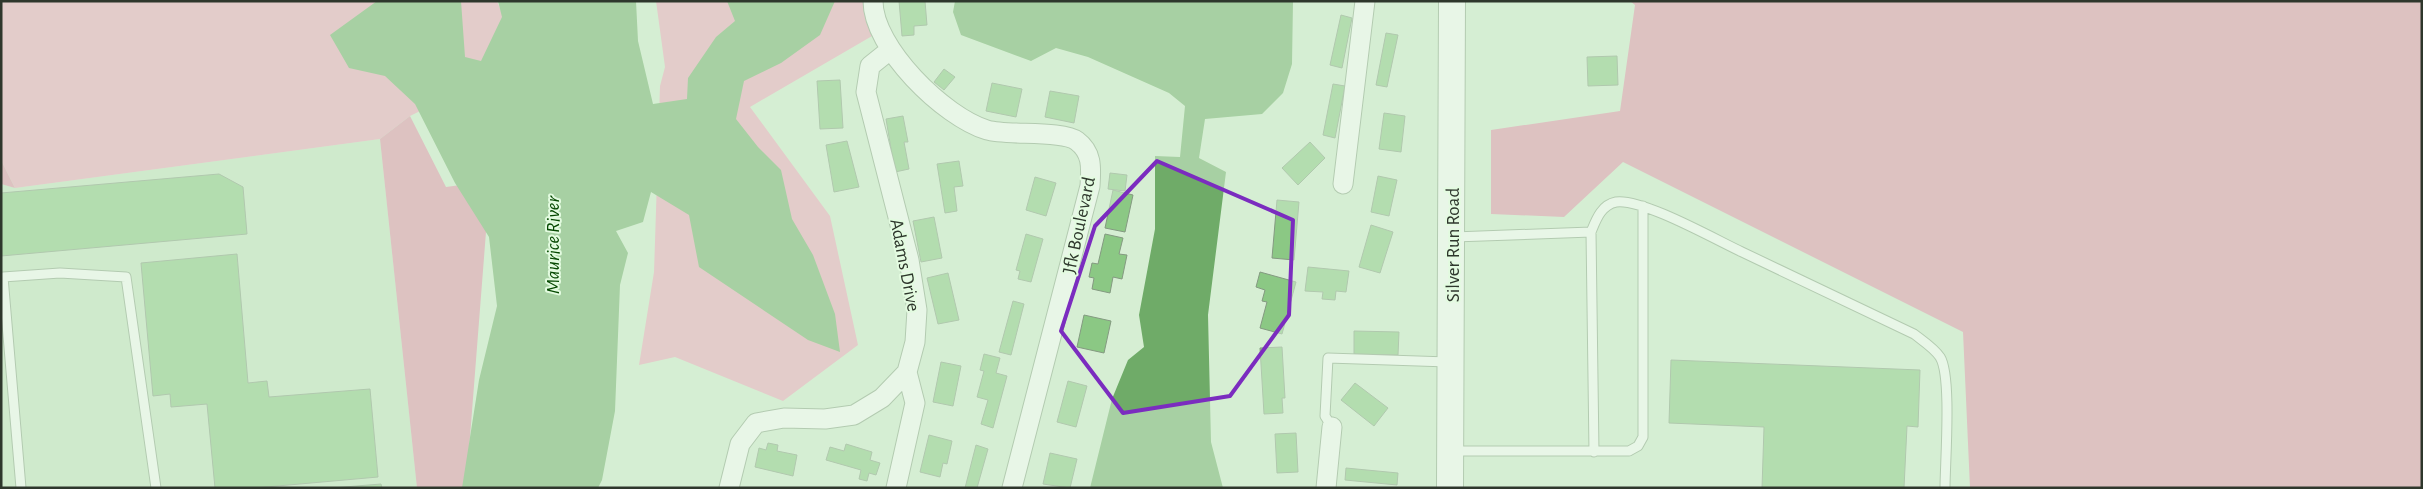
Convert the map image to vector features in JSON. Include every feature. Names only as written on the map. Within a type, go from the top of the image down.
[{"type":"main road","name":"Silver Run Road","points":[[1450,488],[1452,1]]},
{"type":"street","name":"Jfk Boulevard","points":[[873,1],[873,10],[890,50],[924,89],[953,114],[987,130],[1055,135],[1077,141],[1091,160],[1090,186],[1012,488]]},
{"type":"street","points":[[1343,184],[1365,1]]},
{"type":"street","name":"Adams Drive","points":[[729,488],[740,444],[756,423],[784,418],[825,419],[854,415],[882,398],[907,372],[915,342],[917,310],[909,260],[866,92],[870,66],[890,50]]},
{"type":"street","points":[[896,488],[915,403],[907,372]]},
{"type":"street","points":[[1326,488],[1332,426]]},
{"type":"lane","points":[[1594,452],[1591,232],[1605,207],[1614,202],[1627,201],[1643,206],[1914,334],[1930,347],[1940,358],[1946,384],[1945,488]]},
{"type":"lane","points":[[1450,451],[1594,452],[1630,451],[1638,446],[1643,437],[1643,206]]},
{"type":"lane","points":[[1452,238],[1591,232]]},
{"type":"lane","points":[[21,488],[3,277],[60,273],[126,277],[156,488]]},
{"type":"lane","points":[[1332,426],[1325,416],[1328,358],[1451,362]]},
{"type":"highlighted area","points":[[1157,161],[1293,220],[1289,315],[1230,396],[1123,413],[1061,331],[1095,226]]},
{"type":"shaded area","points":[[1,1],[497,1],[511,36],[495,74],[410,116],[380,139],[15,188],[1,160]]},
{"type":"shaded area","points":[[656,1],[882,1],[879,32],[750,107],[830,216],[858,345],[783,401],[675,357],[639,365],[654,272],[660,86],[665,67]]},
{"type":"shaded area","points":[[1630,1],[2422,1],[2422,488],[1970,488],[1963,332],[1623,162],[1564,217],[1491,214],[1491,130],[1620,111],[1635,5]]},
{"type":"shaded area","points":[[410,116],[446,187],[490,181],[466,488],[417,488],[380,139]]},
{"type":"shaded area","points":[[380,139],[417,488],[1,488],[1,184],[15,188]]},
{"type":"shaded area","points":[[1,160],[15,188],[1,184]]},
{"type":"water","name":"Maurice River","points":[[377,1],[461,1],[465,57],[481,61],[502,17],[498,1],[636,1],[638,41],[653,104],[687,99],[688,78],[716,37],[735,21],[727,1],[835,1],[820,35],[781,63],[744,81],[736,119],[758,147],[781,170],[792,219],[813,255],[835,314],[840,352],[808,340],[699,267],[689,215],[651,192],[643,222],[616,231],[628,253],[620,285],[615,411],[602,480],[598,488],[462,488],[479,380],[497,306],[489,237],[455,183],[415,104],[385,76],[349,68],[330,35]]},
{"type":"water","points":[[955,1],[1293,1],[1292,64],[1283,93],[1262,114],[1205,119],[1199,158],[1226,172],[1208,315],[1211,442],[1223,488],[1090,488],[1112,399],[1128,360],[1144,347],[1139,315],[1155,229],[1155,156],[1180,157],[1185,106],[1169,93],[1088,57],[1056,48],[1031,61],[961,35],[953,12]]},
{"type":"building","points":[[899,1],[925,1],[927,25],[914,26],[914,35],[902,36]]},
{"type":"building","points":[[1341,15],[1352,18],[1342,68],[1330,65]]},
{"type":"building","points":[[1386,33],[1398,35],[1387,87],[1376,85]]},
{"type":"building","points":[[1617,56],[1618,85],[1588,86],[1587,57]]},
{"type":"building","points":[[944,69],[955,77],[944,90],[934,82]]},
{"type":"building","points":[[840,80],[843,128],[820,129],[817,81]]},
{"type":"building","points":[[992,83],[1022,89],[1016,117],[986,111]]},
{"type":"building","points":[[1333,84],[1345,86],[1335,138],[1323,135]]},
{"type":"building","points":[[1050,91],[1079,96],[1074,123],[1045,117]]},
{"type":"building","points":[[1384,113],[1405,116],[1401,152],[1379,149]]},
{"type":"building","points":[[903,116],[908,142],[904,142],[909,169],[895,172],[886,119]]},
{"type":"building","points":[[847,141],[859,187],[834,192],[826,145]]},
{"type":"building","points":[[1310,142],[1325,158],[1298,185],[1282,168]]},
{"type":"building","points":[[959,161],[963,186],[954,187],[957,211],[945,213],[937,164]]},
{"type":"building","points":[[1110,173],[1127,175],[1125,191],[1108,189]]},
{"type":"building","points":[[219,174],[243,187],[247,234],[1,256],[1,193]]},
{"type":"building","points":[[1378,176],[1397,180],[1389,216],[1371,212]]},
{"type":"building","points":[[1035,177],[1056,183],[1046,216],[1026,210]]},
{"type":"building","points":[[1113,190],[1133,195],[1125,232],[1105,228]]},
{"type":"building","points":[[1277,200],[1299,202],[1294,260],[1272,258]]},
{"type":"building","points":[[934,217],[942,258],[921,262],[913,221]]},
{"type":"building","points":[[1371,225],[1393,232],[1380,273],[1359,267]]},
{"type":"building","points":[[1026,234],[1043,239],[1031,282],[1018,279],[1020,271],[1016,270]]},
{"type":"building","points":[[1105,234],[1123,238],[1119,254],[1127,255],[1122,279],[1113,277],[1110,293],[1092,289],[1094,278],[1089,277],[1092,263],[1098,264]]},
{"type":"building","points":[[237,254],[248,383],[267,381],[269,397],[370,389],[378,477],[255,488],[215,488],[207,404],[171,407],[170,394],[153,396],[141,263]]},
{"type":"building","points":[[1308,267],[1349,271],[1346,292],[1336,291],[1335,300],[1322,299],[1323,292],[1305,291]]},
{"type":"building","points":[[1260,272],[1296,282],[1282,334],[1260,328],[1267,302],[1262,301],[1265,290],[1256,287]]},
{"type":"building","points":[[948,273],[959,320],[938,324],[927,278]]},
{"type":"building","points":[[1013,301],[1024,304],[1011,355],[999,352]]},
{"type":"building","points":[[1084,315],[1111,321],[1104,353],[1077,347]]},
{"type":"building","points":[[1354,331],[1399,332],[1398,355],[1354,354]]},
{"type":"building","points":[[1282,347],[1285,398],[1282,398],[1283,413],[1264,414],[1260,348]]},
{"type":"building","points":[[984,354],[1000,358],[996,373],[1007,376],[993,428],[981,424],[988,400],[977,397],[984,371],[980,370]]},
{"type":"building","points":[[1671,360],[1920,370],[1918,427],[1907,426],[1904,488],[1762,488],[1764,427],[1669,423]]},
{"type":"building","points":[[941,362],[961,366],[953,406],[933,402]]},
{"type":"building","points":[[1068,381],[1087,386],[1076,427],[1057,422]]},
{"type":"building","points":[[1355,383],[1388,408],[1374,426],[1341,400]]},
{"type":"building","points":[[1296,433],[1298,472],[1277,473],[1275,434]]},
{"type":"building","points":[[929,435],[952,441],[947,464],[943,463],[940,477],[920,472]]},
{"type":"building","points":[[768,443],[778,445],[777,451],[797,455],[793,476],[755,467],[759,448],[766,450]]},
{"type":"building","points":[[846,444],[872,452],[870,460],[880,463],[876,475],[869,473],[867,481],[859,479],[861,470],[826,460],[830,447],[844,451]]},
{"type":"building","points":[[976,445],[988,449],[977,488],[965,488]]},
{"type":"building","points":[[1050,453],[1077,459],[1070,488],[1043,484]]},
{"type":"building","points":[[1346,468],[1398,473],[1397,485],[1345,480]]},
{"type":"building","points":[[381,484],[382,488],[332,488]]}]
